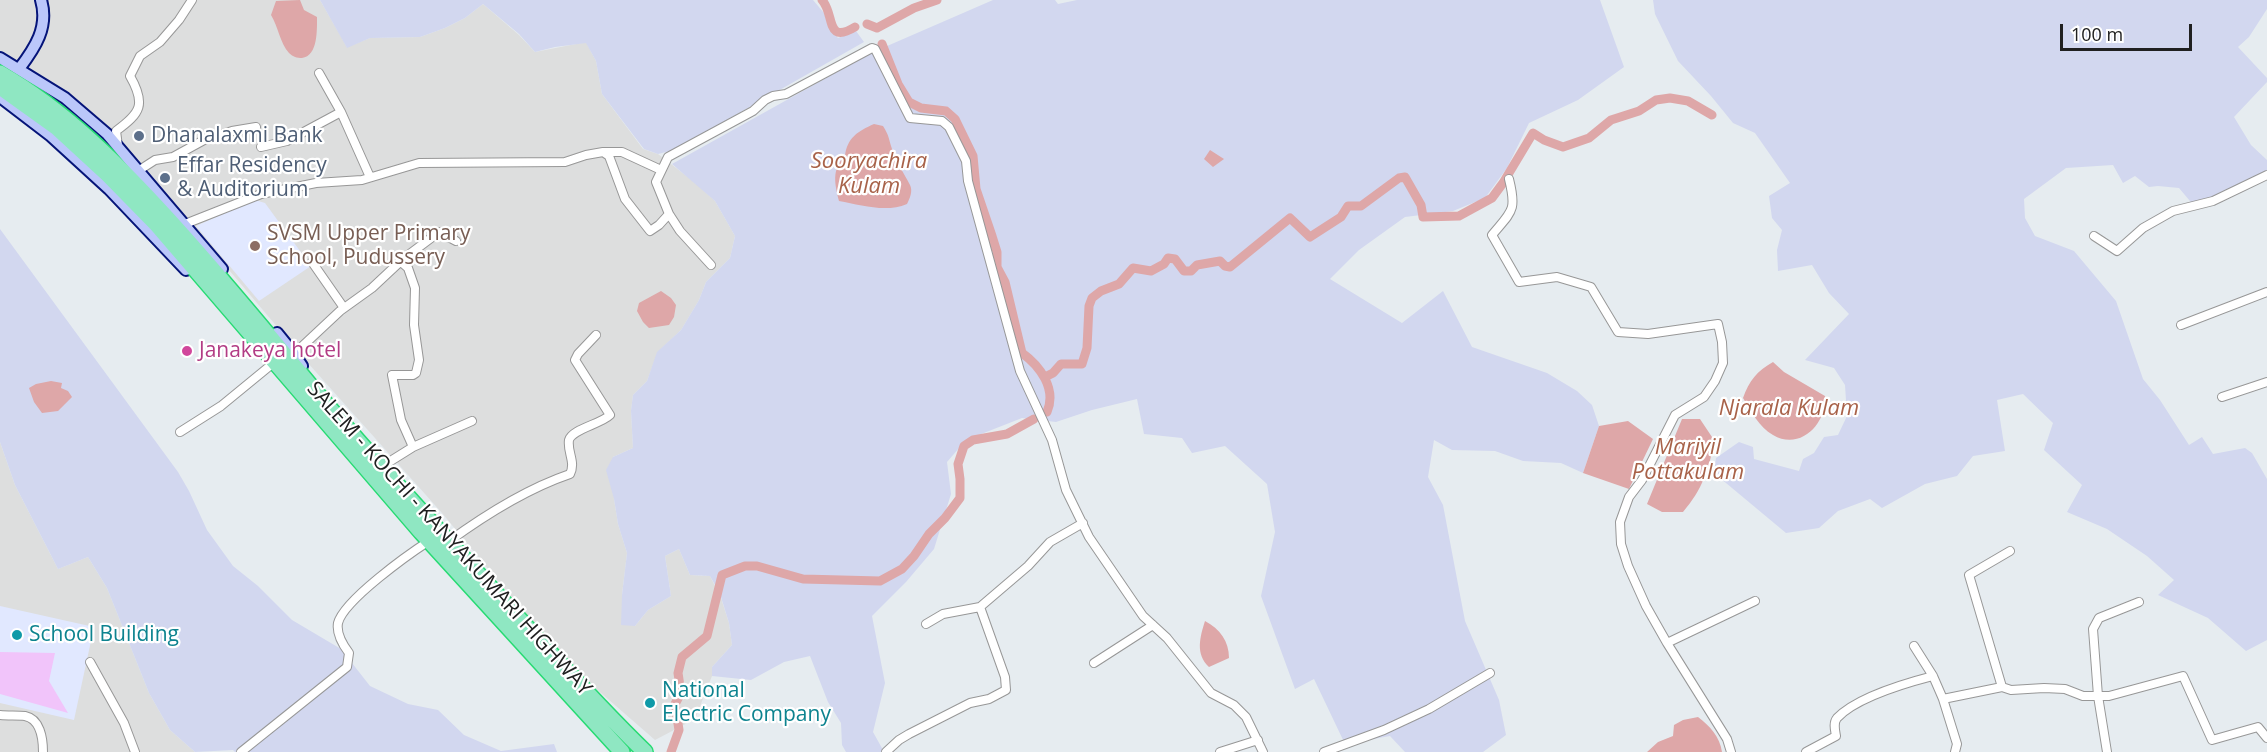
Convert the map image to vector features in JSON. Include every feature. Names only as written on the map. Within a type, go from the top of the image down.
[{"type":"highway","name":"SALEM - KOCHI - KANYAKUMARI HIGHWAY","points":[[0,73],[19,84],[69,121],[117,164],[208,263],[381,467],[448,542],[555,661],[645,752]]},
{"type":"highway","name":"SALEM - KOCHI - KANYAKUMARI HIGHWAY","points":[[0,87],[57,128],[157,225],[425,536],[622,752]]},
{"type":"street","points":[[19,69],[42,32],[44,12],[41,0]]},
{"type":"street","points":[[118,148],[116,131],[130,121],[137,111],[140,93],[130,76],[140,56],[160,42],[192,0]]},
{"type":"street","points":[[711,265],[680,231],[669,214],[656,182],[668,157],[753,111],[765,100],[786,94],[872,48],[874,49],[910,118],[942,121],[949,127],[966,161],[968,181],[1020,371],[1052,440],[1066,490],[1089,537],[1114,570],[1138,609],[1188,662],[1211,693],[1234,705],[1246,717],[1263,752]]},
{"type":"street","points":[[0,58],[64,98],[107,134],[294,354],[314,389]]},
{"type":"street","points":[[319,73],[341,112],[370,177]]},
{"type":"street","points":[[0,97],[51,136],[109,189],[212,298],[359,466],[425,536],[347,607],[338,624],[340,641],[349,653],[347,667],[241,752]]},
{"type":"street","points":[[261,147],[287,141],[341,112]]},
{"type":"street","points":[[138,171],[155,160],[173,157],[204,140],[232,130],[256,127]]},
{"type":"street","points":[[603,152],[609,156],[625,199],[650,231],[669,214]]},
{"type":"street","points":[[185,224],[261,194],[316,183],[362,180],[419,163],[565,162],[603,152],[622,152],[661,170]]},
{"type":"street","points":[[2094,236],[2117,251],[2143,228],[2173,211],[2213,201],[2267,174]]},
{"type":"street","points":[[1509,179],[1514,200],[1512,211],[1492,236],[1519,282],[1557,277],[1592,287],[1618,332],[1636,334],[1673,332],[1718,324],[1723,363],[1715,381],[1704,397],[1675,415],[1642,480],[1629,497],[1620,522],[1621,544],[1646,606],[1666,643],[1727,739],[1731,752]]},
{"type":"street","points":[[294,354],[344,308],[372,288],[400,261],[439,232],[456,242]]},
{"type":"street","points":[[400,261],[408,268],[415,288],[414,325],[419,360],[416,373],[392,375],[401,420],[413,447]]},
{"type":"street","points":[[312,262],[344,308]]},
{"type":"street","points":[[2181,325],[2267,292]]},
{"type":"street","points":[[448,542],[499,508],[530,491],[570,474],[573,468],[569,441],[573,433],[605,420],[610,415],[575,360],[596,335]]},
{"type":"street","points":[[180,432],[221,406],[271,365]]},
{"type":"street","points":[[2222,397],[2267,382]]},
{"type":"street","points":[[381,467],[413,447],[472,421]]},
{"type":"street","points":[[926,624],[943,614],[980,607],[1028,566],[1050,542],[1083,523]]},
{"type":"street","points":[[2002,687],[1969,574],[2010,551]]},
{"type":"street","points":[[1666,643],[1755,601]]},
{"type":"street","points":[[2107,752],[2098,696],[2093,629],[2099,618],[2139,602]]},
{"type":"street","points":[[886,752],[909,734],[970,703],[989,699],[1006,690],[1005,677],[980,607]]},
{"type":"street","points":[[1094,663],[1154,626]]},
{"type":"street","points":[[1914,646],[1933,676],[1943,699],[1957,744],[1955,752]]},
{"type":"street","points":[[90,662],[124,723],[135,752]]},
{"type":"street","points":[[1324,752],[1384,730],[1429,709],[1490,673]]},
{"type":"street","points":[[1806,752],[1836,736],[1834,725],[1836,718],[1868,698],[1933,676]]},
{"type":"street","points":[[1943,699],[2002,687],[2011,690],[2065,689],[2083,696],[2109,696],[2183,676],[2208,737],[2212,740],[2258,727],[2267,738]]},
{"type":"street","points":[[0,715],[26,716],[37,723],[43,741],[43,752]]},
{"type":"street","points":[[1220,752],[1258,740]]},
{"type":"shaded area","points":[[0,0],[320,0],[347,47],[370,38],[420,37],[465,18],[483,4],[535,52],[586,42],[596,61],[602,94],[643,149],[658,154],[715,201],[735,236],[730,258],[706,282],[699,300],[681,330],[658,352],[647,381],[633,395],[631,411],[633,448],[613,457],[614,499],[618,524],[627,553],[622,595],[635,626],[648,610],[671,596],[665,556],[679,549],[690,575],[710,576],[721,598],[729,623],[732,645],[712,667],[712,676],[695,719],[655,740],[593,686],[536,627],[442,513],[307,362],[178,210],[87,110],[0,55]]},
{"type":"shaded area","points":[[320,0],[813,0],[824,13],[829,28],[838,38],[856,31],[864,42],[674,150],[658,154],[644,149],[602,94],[596,61],[586,43],[535,52],[519,34],[483,4],[465,18],[420,37],[370,38],[347,48]]},
{"type":"shaded area","points":[[993,0],[1055,0],[1058,4],[1077,0],[1600,0],[1624,67],[1578,100],[1529,123],[1507,168],[1485,198],[1453,211],[1405,217],[1359,250],[1330,279],[1402,323],[1443,291],[1472,347],[1547,373],[1577,391],[1592,405],[1599,426],[1583,473],[1561,463],[1523,461],[1495,451],[1452,450],[1434,440],[1428,477],[1443,505],[1465,621],[1499,700],[1506,735],[1483,752],[1405,752],[1390,736],[1345,744],[1314,679],[1295,689],[1261,596],[1275,532],[1267,484],[1225,446],[1192,453],[1182,438],[1144,434],[1137,399],[1056,422],[1022,418],[966,440],[947,462],[951,494],[934,549],[906,582],[872,616],[885,683],[873,732],[883,750],[881,752],[846,752],[842,745],[841,723],[828,702],[810,656],[784,662],[751,680],[712,676],[712,667],[732,645],[729,623],[720,594],[710,576],[690,575],[679,549],[665,556],[671,596],[648,610],[635,626],[621,625],[627,553],[606,470],[613,457],[633,448],[631,411],[633,395],[647,381],[657,352],[681,330],[699,300],[706,282],[730,258],[735,236],[715,201],[672,164],[871,53]]},
{"type":"shaded area","points":[[1653,0],[2267,0],[2267,9],[2249,37],[2238,47],[2267,78],[2267,82],[2234,117],[2251,145],[2267,160],[2267,174],[2195,207],[2179,188],[2149,187],[2135,176],[2123,183],[2113,165],[2066,168],[2024,199],[2025,218],[2035,236],[2074,251],[2116,301],[2143,379],[2160,400],[2189,445],[2202,437],[2213,454],[2245,448],[2252,453],[2267,479],[2267,640],[2246,651],[2208,618],[2158,595],[2174,580],[2147,556],[2107,529],[2067,512],[2082,485],[2044,450],[2053,423],[2023,394],[1997,400],[2005,451],[1973,456],[1957,476],[1925,484],[1882,508],[1870,499],[1838,511],[1819,528],[1786,533],[1714,473],[1716,458],[1739,442],[1753,447],[1754,459],[1799,471],[1803,459],[1814,453],[1824,437],[1838,435],[1847,416],[1845,385],[1834,368],[1805,360],[1849,314],[1829,293],[1812,265],[1778,271],[1777,250],[1782,230],[1772,218],[1769,196],[1790,183],[1755,133],[1733,123],[1678,61],[1655,14]]},
{"type":"shaded area","name":"SVSM Upper Primary School, Pudussery","points":[[255,200],[265,203],[311,266],[259,301],[196,226]]},
{"type":"shaded area","points":[[0,229],[178,472],[207,530],[233,566],[258,586],[292,620],[341,649],[370,686],[408,704],[438,710],[464,735],[501,751],[554,744],[557,752],[235,752],[233,750],[195,752],[170,730],[149,693],[107,588],[88,557],[58,569],[15,485],[0,442]]},
{"type":"shaded area","points":[[0,442],[15,485],[58,569],[88,557],[107,588],[149,693],[170,730],[195,752],[0,752]]},
{"type":"shaded area","points":[[0,606],[94,627],[74,720],[0,703]]},
{"type":"shaded area","points":[[0,652],[55,653],[49,681],[68,713],[0,694]]},
{"type":"water","points":[[300,0],[304,10],[317,17],[314,48],[311,53],[302,58],[294,56],[286,49],[271,15],[276,1]]},
{"type":"water","name":"Sooryachira Kulam","points":[[874,124],[883,126],[885,129],[896,158],[911,187],[907,204],[899,207],[882,208],[839,201],[835,183],[836,172],[845,156],[848,144],[858,132]]},
{"type":"water","points":[[1210,150],[1224,159],[1213,167],[1204,159]]},
{"type":"water","points":[[661,291],[676,305],[674,317],[669,325],[649,328],[637,311],[639,303]]},
{"type":"water","name":"Njarala Kulam","points":[[1773,362],[1784,372],[1825,396],[1822,416],[1817,425],[1802,437],[1793,440],[1783,439],[1768,432],[1759,423],[1743,398],[1754,377]]},
{"type":"water","points":[[51,381],[62,383],[61,388],[68,391],[72,397],[58,411],[42,413],[34,402],[29,388]]},
{"type":"water","name":"Mariyil Pottakulam","points":[[1682,419],[1700,419],[1714,440],[1712,450],[1700,487],[1690,504],[1683,512],[1662,512],[1647,504]]},
{"type":"water","points":[[1628,421],[1653,439],[1629,489],[1583,473],[1599,426]]},
{"type":"water","points":[[1205,621],[1223,636],[1229,652],[1229,658],[1209,667],[1200,651],[1200,639]]},
{"type":"water","points":[[1698,717],[1714,732],[1722,752],[1647,752],[1658,742],[1673,736],[1674,725],[1683,720]]},
{"type":"waterway","points":[[822,0],[835,30],[846,32],[855,27]]},
{"type":"waterway","points":[[867,24],[877,28],[914,8],[937,0]]},
{"type":"waterway","points":[[882,44],[898,84],[909,102],[921,108],[946,111],[955,119],[973,156],[976,189],[997,252],[997,267],[1005,282],[1022,353],[1035,364],[1048,387],[1050,403],[1047,412]]},
{"type":"waterway","points":[[1045,377],[1053,373],[1061,364],[1082,364],[1087,348],[1089,306],[1092,298],[1101,291],[1119,284],[1133,268],[1151,271],[1164,264],[1168,258],[1175,259],[1184,271],[1191,271],[1197,265],[1220,261],[1230,267],[1290,218],[1310,237],[1341,217],[1348,206],[1361,206],[1399,178],[1405,177],[1421,205],[1423,217],[1459,216],[1492,198],[1533,133],[1563,147],[1589,138],[1611,120],[1639,111],[1656,100],[1670,98],[1688,101],[1712,115]]},
{"type":"waterway","points":[[671,752],[679,730],[675,704],[681,693],[678,673],[682,657],[707,636],[722,575],[745,566],[757,566],[803,579],[880,581],[902,569],[960,498],[958,464],[964,446],[973,440],[1007,434],[1034,419]]},
{"type":"place","name":"Dhanalaxmi Bank","points":[[139,136]]},
{"type":"place","name":"Effar Residency & Auditorium","points":[[165,178]]},
{"type":"place","name":"SVSM Upper Primary School, Pudussery","points":[[255,246]]},
{"type":"place","name":"Janakeya hotel","points":[[187,351]]},
{"type":"place","name":"School Building","points":[[17,635]]},
{"type":"place","name":"National Electric Company","points":[[650,703]]}]
